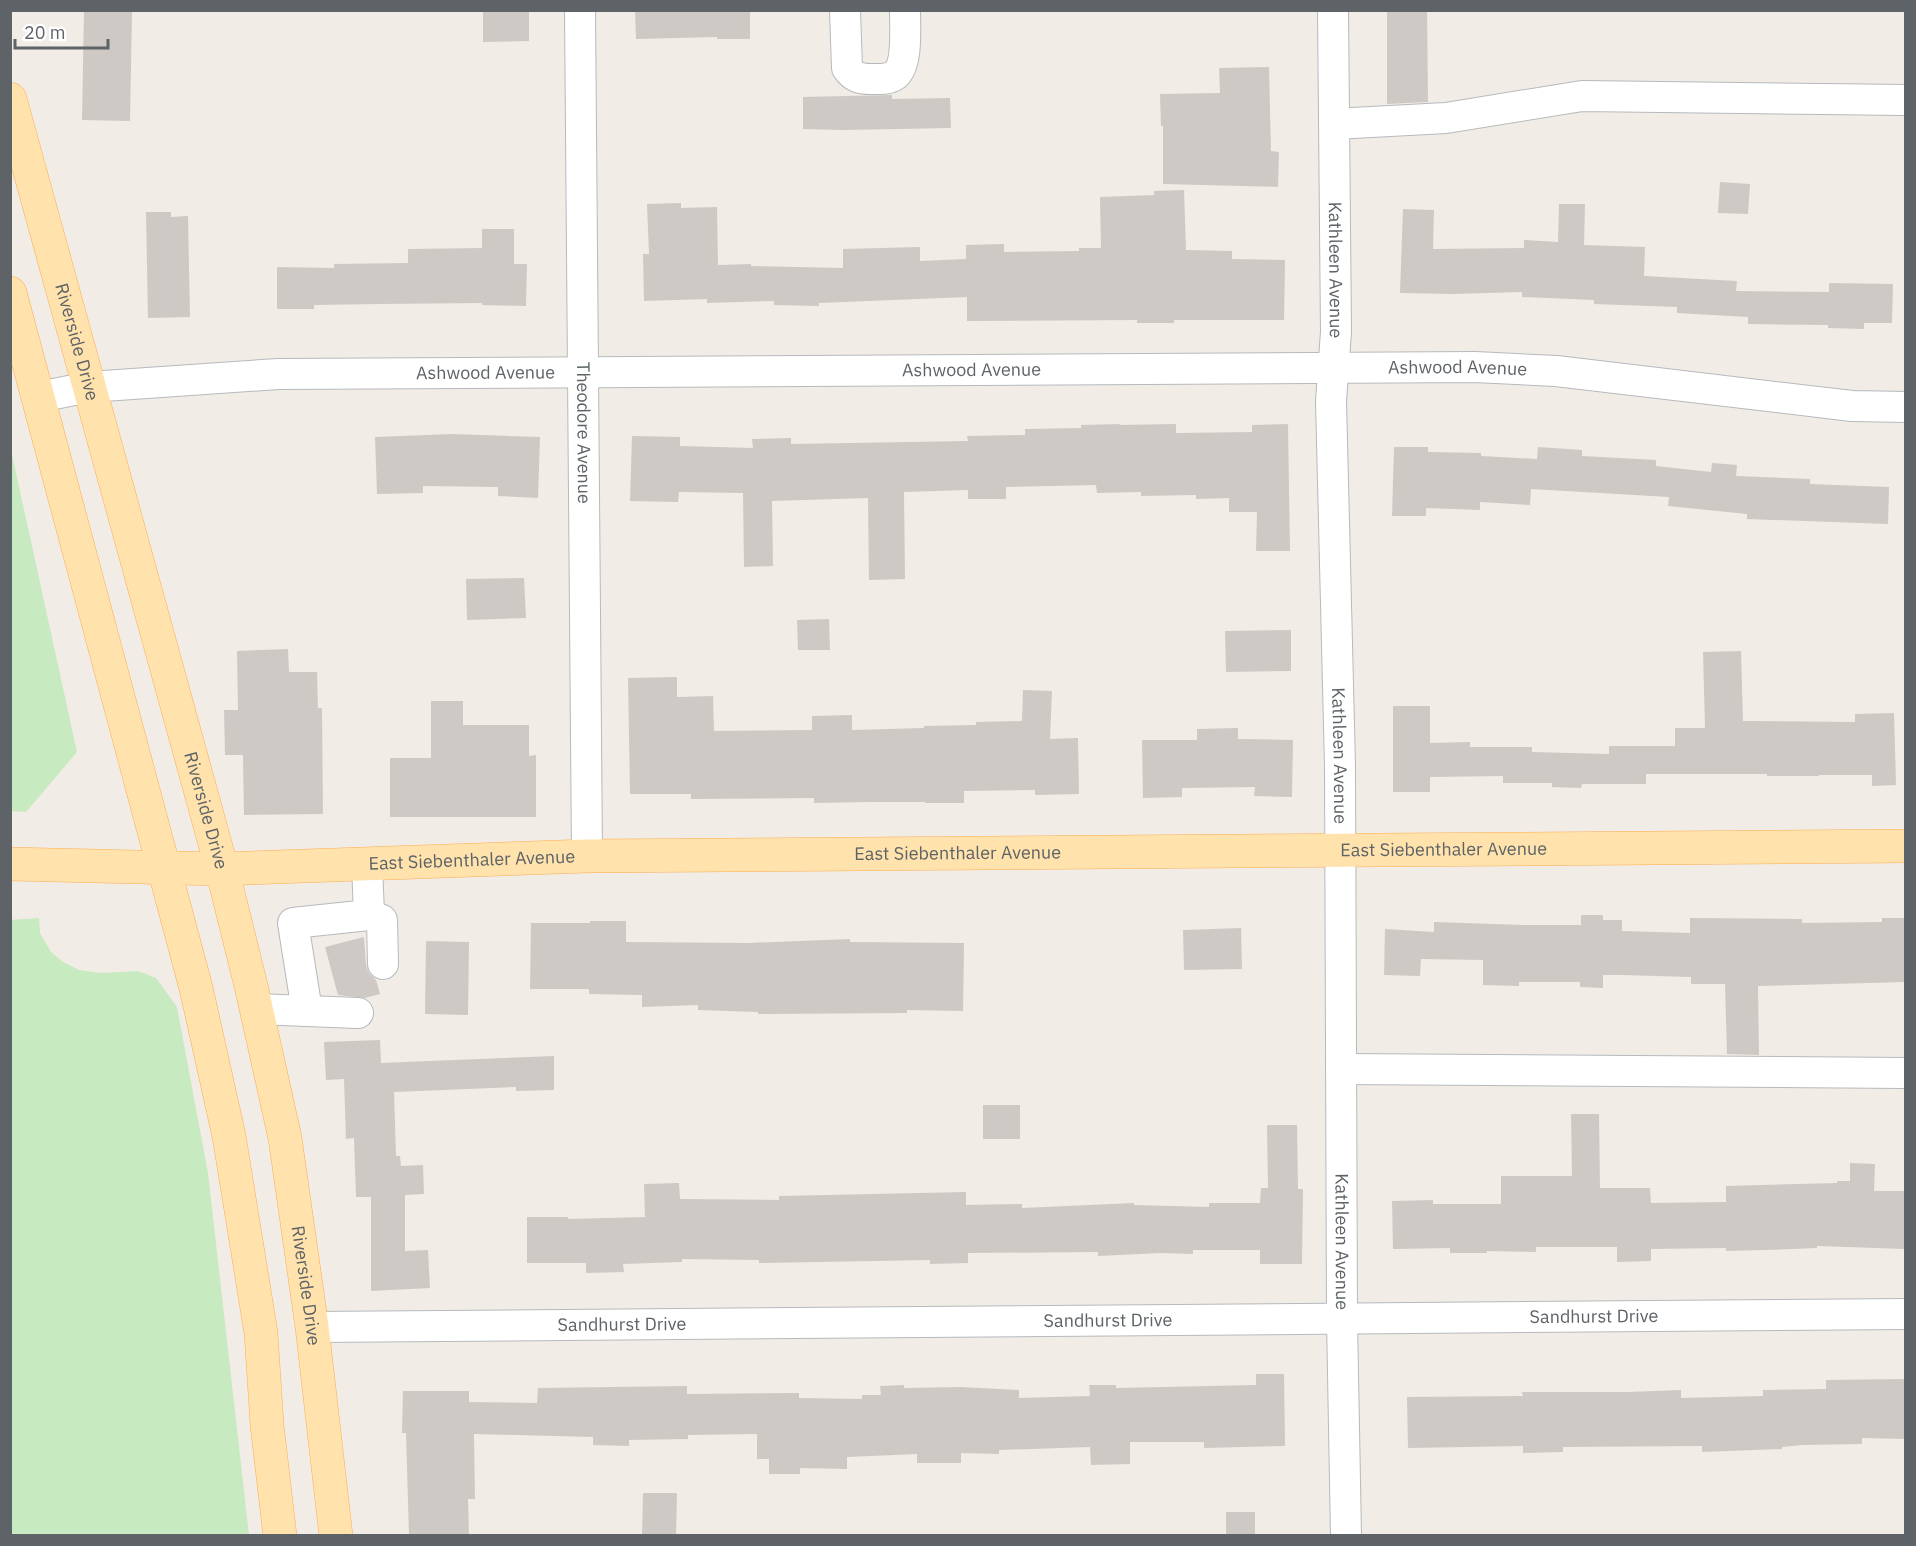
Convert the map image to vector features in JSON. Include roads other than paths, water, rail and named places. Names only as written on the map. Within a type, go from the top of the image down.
[{"type":"main road","name":"Riverside Drive","points":[[10,99],[222,869],[256,1008],[285,1138],[312,1327],[336,1536]]},
{"type":"main road","points":[[10,293],[196,988],[229,1136],[261,1333],[267,1425],[280,1536]]},
{"type":"main road","name":"East Siebenthaler Avenue","points":[[23,864],[222,869],[587,856],[1905,846]]},
{"type":"street","name":"Theodore Avenue","points":[[580,10],[587,856]]},
{"type":"street","points":[[845,10],[847,68],[858,78],[872,79],[888,79],[896,75],[901,66],[904,52],[905,10]]},
{"type":"street","name":"Kathleen Avenue","points":[[1334,10],[1336,332],[1331,401],[1340,766],[1342,1319],[1346,1536]]},
{"type":"street","points":[[1334,124],[1446,117],[1582,96],[1905,100]]},
{"type":"street","name":"Ashwood Avenue","points":[[39,398],[89,387],[278,374],[1475,367],[1556,371],[1852,406],[1905,407]]},
{"type":"street","points":[[368,864],[369,915]]},
{"type":"street","points":[[307,1011],[293,923],[369,915],[382,920],[382,964]]},
{"type":"street","points":[[256,1008],[358,1013]]},
{"type":"street","points":[[1341,1070],[1905,1073]]},
{"type":"street","name":"Sandhurst Drive","points":[[312,1327],[1905,1314]]}]
